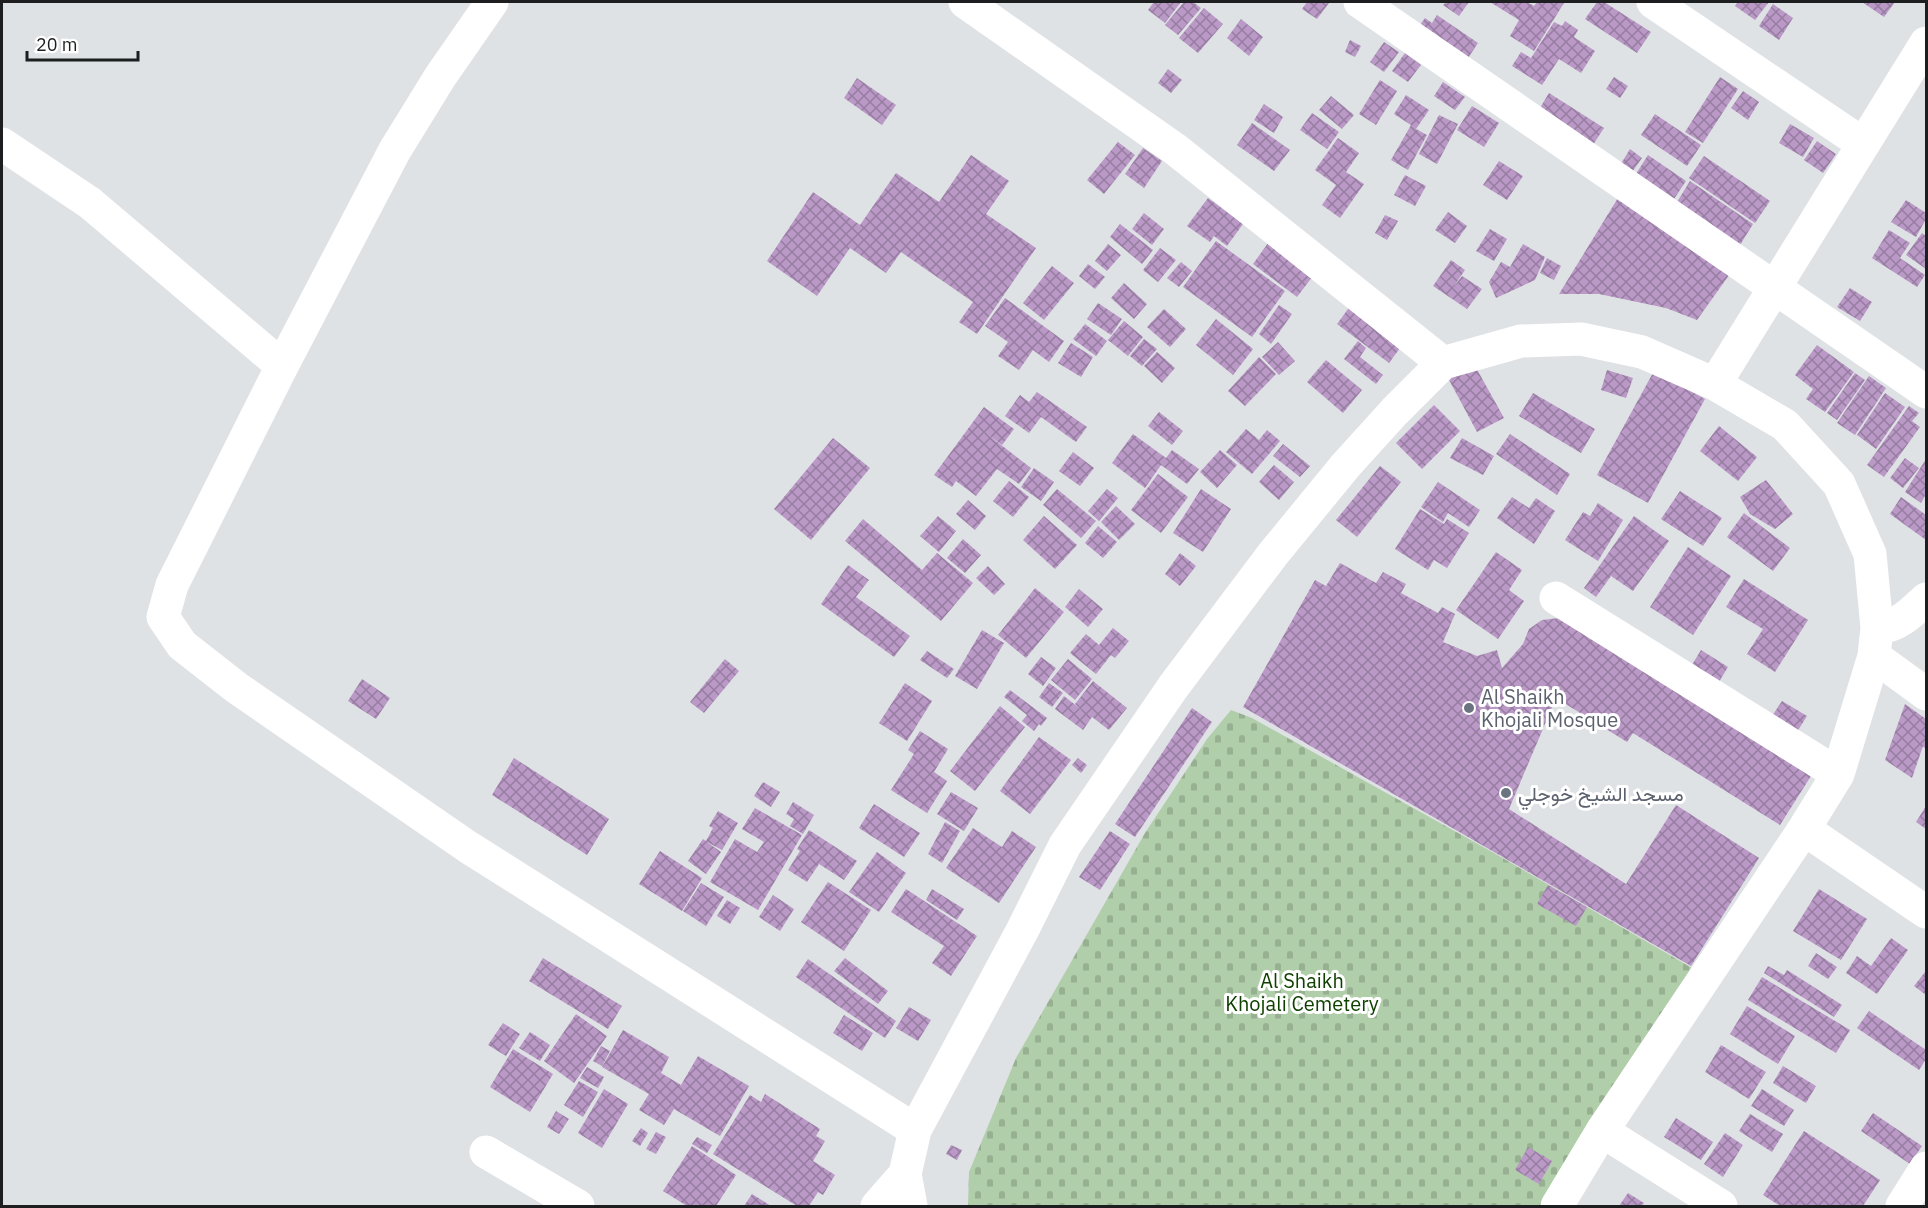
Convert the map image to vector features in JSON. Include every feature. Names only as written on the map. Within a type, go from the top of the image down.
[{"type":"street","points":[[492,2],[440,77],[395,150],[282,366],[172,585],[163,618],[182,645],[237,688],[468,847],[915,1130]]},
{"type":"street","points":[[966,2],[1175,149],[1443,363]]},
{"type":"street","points":[[1360,2],[1926,392]]},
{"type":"street","points":[[1653,2],[1863,144]]},
{"type":"street","points":[[1715,384],[1926,43]]},
{"type":"street","points":[[2,144],[90,203],[282,366]]},
{"type":"street","points":[[911,1206],[905,1174],[915,1130],[1071,835],[1173,687],[1273,554],[1353,457],[1443,363],[1521,342],[1581,339],[1642,352],[1715,384],[1785,425],[1839,484],[1870,554],[1876,642],[1838,774],[1804,829],[1602,1131],[1557,1206]]},
{"type":"street","points":[[1556,598],[1838,774]]},
{"type":"street","points":[[1876,642],[1887,627],[1908,616],[1926,599]]},
{"type":"street","points":[[1876,642],[1926,694]]},
{"type":"street","points":[[1804,829],[1926,912]]},
{"type":"street","points":[[1602,1131],[1721,1206]]},
{"type":"street","points":[[486,1152],[578,1206]]},
{"type":"street","points":[[1902,1206],[1926,1168]]},
{"type":"street","points":[[878,1206],[905,1174]]},
{"type":"green space","name":"Al Shaikh Khojali Cemetery","points":[[1231,710],[1252,718],[1494,853],[1692,968],[1546,1206],[968,1206],[969,1172],[1016,1058],[1145,833],[1207,739]]},
{"type":"building","points":[[1154,2],[1181,2],[1165,23],[1148,10]]},
{"type":"building","points":[[1184,2],[1193,2],[1201,8],[1178,35],[1165,25]]},
{"type":"building","points":[[1307,2],[1329,3],[1317,19],[1302,9]]},
{"type":"building","points":[[1446,2],[1469,2],[1459,16],[1443,5]]},
{"type":"building","points":[[1490,2],[1527,2],[1534,6],[1537,2],[1564,3],[1534,51],[1510,36],[1519,20]]},
{"type":"building","points":[[1597,2],[1604,2],[1651,32],[1637,53],[1585,19]]},
{"type":"building","points":[[1738,2],[1769,2],[1755,20],[1735,6]]},
{"type":"building","points":[[1862,2],[1895,2],[1884,17]]},
{"type":"building","points":[[1773,4],[1793,18],[1779,40],[1759,26]]},
{"type":"building","points":[[1204,8],[1223,24],[1198,53],[1179,38]]},
{"type":"building","points":[[1437,15],[1478,43],[1466,61],[1417,29],[1425,18],[1432,23]]},
{"type":"building","points":[[1241,19],[1263,37],[1249,56],[1227,38]]},
{"type":"building","points":[[1565,21],[1578,30],[1574,37],[1595,51],[1581,73],[1559,59],[1542,85],[1512,66],[1521,52],[1531,58],[1554,22],[1562,26]]},
{"type":"building","points":[[1350,40],[1361,46],[1355,57],[1345,52]]},
{"type":"building","points":[[1384,42],[1399,52],[1384,72],[1370,62]]},
{"type":"building","points":[[1405,53],[1421,65],[1408,82],[1392,71]]},
{"type":"building","points":[[1168,69],[1182,80],[1171,93],[1158,83]]},
{"type":"building","points":[[1614,77],[1628,86],[1620,98],[1606,89]]},
{"type":"building","points":[[1720,77],[1738,89],[1703,143],[1685,132]]},
{"type":"building","points":[[857,78],[896,105],[882,125],[844,98]]},
{"type":"building","points":[[1380,80],[1397,91],[1376,125],[1359,114]]},
{"type":"building","points":[[1443,82],[1465,97],[1455,110],[1434,96]]},
{"type":"building","points":[[1743,91],[1759,102],[1748,120],[1731,108]]},
{"type":"building","points":[[1549,93],[1604,128],[1591,148],[1537,113]]},
{"type":"building","points":[[1406,95],[1429,110],[1416,129],[1427,135],[1408,170],[1391,160],[1411,125],[1394,114]]},
{"type":"building","points":[[1331,96],[1354,115],[1342,129],[1319,110]]},
{"type":"building","points":[[1264,104],[1283,117],[1274,133],[1254,120]]},
{"type":"building","points":[[1472,106],[1499,123],[1484,147],[1457,130]]},
{"type":"building","points":[[1312,113],[1339,132],[1327,149],[1300,130]]},
{"type":"building","points":[[1655,114],[1701,145],[1687,166],[1641,135]]},
{"type":"building","points":[[1439,115],[1458,124],[1437,164],[1419,154]]},
{"type":"building","points":[[1252,123],[1290,150],[1274,171],[1237,145]]},
{"type":"building","points":[[1790,124],[1814,138],[1803,157],[1779,143]]},
{"type":"building","points":[[1338,138],[1359,153],[1346,172],[1364,184],[1340,218],[1322,205],[1336,185],[1315,170]]},
{"type":"building","points":[[1817,141],[1836,154],[1823,173],[1804,160]]},
{"type":"building","points":[[1118,142],[1135,155],[1104,194],[1087,180]]},
{"type":"building","points":[[1143,148],[1162,161],[1144,188],[1125,174]]},
{"type":"building","points":[[1630,149],[1642,158],[1630,175],[1619,167]]},
{"type":"building","points":[[971,155],[1009,181],[986,214],[1036,248],[977,334],[959,322],[973,302],[901,252],[886,273],[850,248],[817,296],[767,261],[813,192],[860,225],[896,173],[939,202]]},
{"type":"building","points":[[1648,155],[1686,181],[1672,202],[1634,177]]},
{"type":"building","points":[[1704,156],[1770,201],[1755,223],[1689,178]]},
{"type":"building","points":[[1499,161],[1523,176],[1507,200],[1483,185]]},
{"type":"building","points":[[1405,175],[1426,186],[1415,206],[1394,195]]},
{"type":"building","points":[[1690,181],[1753,224],[1740,245],[1677,202]]},
{"type":"building","points":[[1621,193],[1732,271],[1697,320],[1666,308],[1599,294],[1559,294]]},
{"type":"building","points":[[1208,198],[1243,224],[1227,246],[1214,236],[1210,242],[1187,226]]},
{"type":"building","points":[[1906,200],[1926,213],[1926,219],[1916,237],[1891,222]]},
{"type":"building","points":[[1448,212],[1467,226],[1455,243],[1435,230]]},
{"type":"building","points":[[1144,213],[1164,229],[1152,245],[1132,229]]},
{"type":"building","points":[[1385,215],[1398,221],[1387,240],[1375,233]]},
{"type":"building","points":[[1120,224],[1153,250],[1142,264],[1110,237]]},
{"type":"building","points":[[1490,229],[1507,239],[1494,261],[1476,251]]},
{"type":"building","points":[[1889,230],[1910,243],[1900,258],[1925,275],[1917,287],[1872,258]]},
{"type":"building","points":[[1922,233],[1926,236],[1926,269],[1906,255]]},
{"type":"building","points":[[1271,239],[1316,272],[1297,297],[1253,264]]},
{"type":"building","points":[[1216,241],[1285,291],[1252,337],[1183,287]]},
{"type":"building","points":[[1108,244],[1121,255],[1107,271],[1095,261]]},
{"type":"building","points":[[1523,244],[1545,257],[1535,280],[1496,298],[1489,282],[1501,262],[1510,267]]},
{"type":"building","points":[[1160,248],[1176,260],[1158,282],[1143,270]]},
{"type":"building","points":[[1547,258],[1561,266],[1554,280],[1540,273]]},
{"type":"building","points":[[1451,260],[1465,270],[1452,289],[1462,276],[1482,289],[1467,309],[1433,286]]},
{"type":"building","points":[[1181,262],[1192,271],[1179,287],[1167,278]]},
{"type":"building","points":[[1088,264],[1105,277],[1095,289],[1079,276]]},
{"type":"building","points":[[1052,266],[1074,283],[1044,320],[1023,303]]},
{"type":"building","points":[[1124,283],[1147,304],[1134,319],[1111,298]]},
{"type":"building","points":[[1850,288],[1872,302],[1860,321],[1837,307]]},
{"type":"building","points":[[1005,298],[1064,341],[1049,362],[1033,350],[1019,370],[998,356],[1008,342],[985,326]]},
{"type":"building","points":[[1098,303],[1122,319],[1111,335],[1087,319]]},
{"type":"building","points":[[1279,305],[1292,314],[1271,344],[1259,334]]},
{"type":"building","points":[[1351,305],[1403,344],[1389,363],[1337,324]]},
{"type":"building","points":[[1164,309],[1186,329],[1170,347],[1147,327]]},
{"type":"building","points":[[1216,319],[1253,349],[1233,375],[1196,345]]},
{"type":"building","points":[[1124,321],[1143,337],[1128,356],[1108,340]]},
{"type":"building","points":[[1085,324],[1107,341],[1096,356],[1073,339]]},
{"type":"building","points":[[1144,339],[1157,349],[1142,366],[1130,356]]},
{"type":"building","points":[[1358,341],[1366,348],[1360,357],[1383,375],[1376,384],[1344,359]]},
{"type":"building","points":[[1278,342],[1295,361],[1279,375],[1262,357]]},
{"type":"building","points":[[1071,343],[1093,357],[1081,377],[1058,363]]},
{"type":"building","points":[[1817,345],[1854,372],[1825,412],[1806,399],[1813,389],[1795,375]]},
{"type":"building","points":[[1157,352],[1175,368],[1162,383],[1144,366]]},
{"type":"building","points":[[1259,357],[1276,374],[1245,406],[1228,391]]},
{"type":"building","points":[[1326,360],[1362,390],[1343,413],[1307,382]]},
{"type":"building","points":[[1474,364],[1504,418],[1477,432],[1448,378]]},
{"type":"building","points":[[1607,370],[1633,378],[1626,398],[1601,390]]},
{"type":"building","points":[[1654,371],[1705,399],[1648,503],[1597,475]]},
{"type":"building","points":[[1855,373],[1865,380],[1837,420],[1827,413]]},
{"type":"building","points":[[1869,376],[1886,388],[1855,435],[1837,423]]},
{"type":"building","points":[[1037,392],[1087,427],[1076,442],[1041,417],[1029,433],[1005,416],[1020,395],[1029,402]]},
{"type":"building","points":[[1533,393],[1595,429],[1581,453],[1519,416]]},
{"type":"building","points":[[1885,393],[1905,407],[1876,449],[1857,435]]},
{"type":"building","points":[[1434,405],[1460,431],[1422,469],[1396,443]]},
{"type":"building","points":[[1909,406],[1919,413],[1912,421],[1920,427],[1884,477],[1867,465]]},
{"type":"building","points":[[984,407],[1014,429],[1002,445],[983,431],[1031,468],[1019,484],[997,469],[976,496],[956,481],[952,487],[934,475]]},
{"type":"building","points":[[1159,412],[1183,431],[1172,445],[1148,426]]},
{"type":"building","points":[[1719,426],[1757,457],[1738,481],[1700,451]]},
{"type":"building","points":[[1246,429],[1259,440],[1267,430],[1280,441],[1252,474],[1226,452]]},
{"type":"building","points":[[1133,434],[1166,458],[1172,450],[1199,469],[1187,484],[1161,465],[1145,488],[1112,463]]},
{"type":"building","points":[[1510,434],[1570,474],[1557,495],[1496,454]]},
{"type":"building","points":[[833,438],[870,468],[811,540],[774,509]]},
{"type":"building","points":[[1462,438],[1494,456],[1483,475],[1450,458]]},
{"type":"building","points":[[1283,444],[1310,466],[1300,477],[1273,456]]},
{"type":"building","points":[[1220,450],[1237,465],[1217,488],[1200,472]]},
{"type":"building","points":[[1073,452],[1094,468],[1080,486],[1059,471]]},
{"type":"building","points":[[1905,458],[1919,468],[1903,488],[1890,478]]},
{"type":"building","points":[[1926,459],[1926,494],[1921,503],[1905,492]]},
{"type":"building","points":[[1274,465],[1294,482],[1279,500],[1259,482]]},
{"type":"building","points":[[1380,466],[1401,482],[1357,537],[1336,520]]},
{"type":"building","points":[[1034,468],[1054,482],[1041,501],[1021,487]]},
{"type":"building","points":[[1158,474],[1188,497],[1161,533],[1131,510]]},
{"type":"building","points":[[1766,480],[1793,514],[1775,529],[1750,514],[1740,497]]},
{"type":"building","points":[[1009,481],[1029,497],[1013,517],[993,501]]},
{"type":"building","points":[[1438,482],[1480,510],[1469,527],[1448,513],[1443,522],[1421,507]]},
{"type":"building","points":[[1057,489],[1096,521],[1081,538],[1043,505]]},
{"type":"building","points":[[1107,489],[1118,498],[1099,521],[1088,511]]},
{"type":"building","points":[[1201,489],[1231,509],[1203,552],[1173,533]]},
{"type":"building","points":[[1680,491],[1722,518],[1703,546],[1661,519]]},
{"type":"building","points":[[1512,497],[1529,508],[1536,498],[1555,511],[1534,544],[1497,518]]},
{"type":"building","points":[[1901,497],[1926,515],[1926,540],[1890,514]]},
{"type":"building","points":[[968,500],[986,516],[975,530],[956,514]]},
{"type":"building","points":[[1598,503],[1623,520],[1598,561],[1565,540],[1583,512],[1590,516]]},
{"type":"building","points":[[1116,506],[1135,524],[1119,540],[1101,522]]},
{"type":"building","points":[[1420,509],[1444,524],[1447,519],[1469,533],[1447,568],[1434,560],[1428,570],[1395,549]]},
{"type":"building","points":[[1744,513],[1790,548],[1773,571],[1727,537]]},
{"type":"building","points":[[938,516],[956,531],[939,552],[920,536]]},
{"type":"building","points":[[1044,516],[1077,545],[1055,569],[1023,540]]},
{"type":"building","points":[[1634,516],[1669,541],[1633,591],[1611,576],[1596,597],[1584,588]]},
{"type":"building","points":[[863,519],[922,570],[937,553],[973,583],[941,621],[845,541]]},
{"type":"building","points":[[1098,526],[1117,542],[1103,558],[1085,543]]},
{"type":"building","points":[[963,539],[981,555],[965,573],[947,558]]},
{"type":"building","points":[[1688,547],[1731,576],[1693,635],[1650,607]]},
{"type":"building","points":[[1496,552],[1522,570],[1509,590],[1524,601],[1498,639],[1456,610]]},
{"type":"building","points":[[1180,553],[1196,566],[1180,586],[1165,574]]},
{"type":"building","points":[[1340,563],[1376,583],[1383,572],[1406,584],[1401,593],[1438,613],[1442,607],[1455,614],[1443,642],[1477,656],[1497,650],[1502,668],[1523,644],[1529,629],[1542,620],[1559,618],[1811,776],[1780,825],[1633,733],[1627,742],[1556,698],[1509,809],[1626,884],[1676,805],[1759,858],[1691,966],[1243,707],[1315,580],[1326,586]]},
{"type":"building","points":[[848,565],[869,580],[856,597],[910,636],[894,657],[821,604]]},
{"type":"building","points":[[988,566],[1005,584],[994,595],[976,578]]},
{"type":"building","points":[[1744,579],[1808,620],[1775,672],[1747,654],[1763,629],[1726,607]]},
{"type":"building","points":[[1035,588],[1064,612],[1026,658],[998,635]]},
{"type":"building","points":[[1079,589],[1103,609],[1088,627],[1065,607]]},
{"type":"building","points":[[1113,628],[1129,641],[1115,658],[1111,655],[1096,674],[1070,653],[1086,634],[1099,645]]},
{"type":"building","points":[[982,630],[1004,643],[977,689],[955,676]]},
{"type":"building","points":[[1701,650],[1728,667],[1717,685],[1690,668]]},
{"type":"building","points":[[927,651],[954,669],[947,678],[920,660]]},
{"type":"building","points":[[1041,657],[1056,668],[1043,686],[1028,674]]},
{"type":"building","points":[[725,659],[739,671],[704,713],[690,702]]},
{"type":"building","points":[[1068,659],[1092,679],[1075,700],[1051,680]]},
{"type":"building","points":[[362,679],[390,698],[376,719],[348,701]]},
{"type":"building","points":[[1093,681],[1127,708],[1109,730],[1092,717],[1083,730],[1055,709],[1064,696],[1083,711],[1075,704]]},
{"type":"building","points":[[905,683],[932,701],[907,741],[879,723]]},
{"type":"building","points":[[1049,683],[1063,693],[1052,707],[1039,697]]},
{"type":"building","points":[[1010,690],[1047,718],[1034,731],[1022,721],[1027,715],[1004,697]]},
{"type":"building","points":[[1782,701],[1807,716],[1797,732],[1772,716]]},
{"type":"building","points":[[1905,704],[1926,719],[1926,749],[1923,746],[1912,778],[1885,760]]},
{"type":"building","points":[[1000,706],[1025,727],[975,791],[950,771]]},
{"type":"building","points":[[1192,708],[1212,722],[1135,837],[1115,824]]},
{"type":"building","points":[[920,731],[948,749],[934,772],[947,781],[927,813],[891,790],[914,754],[908,750]]},
{"type":"building","points":[[1039,737],[1071,760],[1030,814],[1000,791]]},
{"type":"building","points":[[514,758],[609,819],[587,855],[492,795]]},
{"type":"building","points":[[1078,758],[1087,765],[1081,773],[1072,765]]},
{"type":"building","points":[[763,782],[780,792],[771,807],[754,796]]},
{"type":"building","points":[[951,792],[978,808],[964,831],[937,814]]},
{"type":"building","points":[[793,802],[814,815],[803,834],[790,826],[794,819],[786,814]]},
{"type":"building","points":[[874,804],[920,833],[904,857],[859,828]]},
{"type":"building","points":[[1926,806],[1926,829],[1916,822]]},
{"type":"building","points":[[755,808],[802,835],[758,910],[710,882],[735,839],[757,852],[764,842],[742,829]]},
{"type":"building","points":[[718,811],[738,823],[722,850],[707,842],[721,852],[706,874],[688,861],[703,839],[706,841],[713,828],[709,826]]},
{"type":"building","points":[[945,822],[960,831],[942,863],[928,854]]},
{"type":"building","points":[[973,828],[1002,847],[1012,831],[1036,847],[999,903],[946,868]]},
{"type":"building","points":[[809,830],[857,861],[844,880],[819,864],[807,882],[788,870]]},
{"type":"building","points":[[1110,831],[1130,844],[1100,890],[1079,877]]},
{"type":"building","points":[[660,851],[702,878],[682,911],[639,884]]},
{"type":"building","points":[[877,852],[906,873],[879,912],[849,892]]},
{"type":"building","points":[[828,882],[871,910],[844,951],[801,922]]},
{"type":"building","points":[[701,883],[724,897],[706,926],[683,911]]},
{"type":"building","points":[[1548,885],[1587,907],[1576,926],[1537,904]]},
{"type":"building","points":[[906,889],[977,936],[951,976],[932,963],[944,946],[891,912]]},
{"type":"building","points":[[932,889],[964,909],[957,920],[926,900]]},
{"type":"building","points":[[1819,889],[1867,919],[1841,960],[1793,931]]},
{"type":"building","points":[[773,895],[794,909],[780,931],[759,917]]},
{"type":"building","points":[[727,900],[740,908],[730,924],[717,916]]},
{"type":"building","points":[[1891,938],[1908,950],[1877,994],[1846,973],[1857,956],[1871,966]]},
{"type":"building","points":[[1816,953],[1837,967],[1828,979],[1808,966]]},
{"type":"building","points":[[543,958],[622,1006],[608,1029],[529,981]]},
{"type":"building","points":[[845,958],[888,991],[878,1004],[834,971]]},
{"type":"building","points":[[808,959],[896,1021],[885,1038],[796,977]]},
{"type":"building","points":[[1768,966],[1784,975],[1787,970],[1842,1005],[1834,1017],[1764,973]]},
{"type":"building","points":[[1926,973],[1926,995],[1914,986]]},
{"type":"building","points":[[1762,977],[1850,1030],[1836,1053],[1748,1000]]},
{"type":"building","points":[[1747,1006],[1795,1036],[1778,1064],[1730,1034]]},
{"type":"building","points":[[909,1007],[931,1020],[918,1041],[896,1028]]},
{"type":"building","points":[[1869,1011],[1926,1050],[1926,1059],[1919,1070],[1857,1028]]},
{"type":"building","points":[[576,1014],[607,1036],[574,1083],[544,1061]]},
{"type":"building","points":[[844,1015],[873,1033],[862,1051],[833,1033]]},
{"type":"building","points":[[503,1023],[520,1034],[506,1056],[488,1045]]},
{"type":"building","points":[[623,1030],[669,1057],[661,1073],[681,1085],[698,1056],[749,1086],[720,1136],[674,1109],[664,1125],[639,1110],[649,1094],[602,1067]]},
{"type":"building","points":[[530,1032],[550,1045],[540,1061],[519,1048]]},
{"type":"building","points":[[1721,1045],[1766,1072],[1749,1099],[1705,1072]]},
{"type":"building","points":[[601,1046],[610,1051],[602,1066],[593,1061]]},
{"type":"building","points":[[513,1049],[553,1074],[530,1112],[490,1087]]},
{"type":"building","points":[[1783,1066],[1816,1086],[1806,1103],[1773,1083]]},
{"type":"building","points":[[587,1067],[604,1077],[598,1088],[580,1078]]},
{"type":"building","points":[[579,1081],[598,1092],[583,1117],[564,1105]]},
{"type":"building","points":[[604,1089],[628,1104],[602,1148],[578,1133]]},
{"type":"building","points":[[1762,1089],[1794,1110],[1784,1126],[1751,1106]]},
{"type":"building","points":[[765,1094],[820,1129],[816,1136],[825,1141],[813,1161],[835,1175],[823,1195],[818,1192],[809,1206],[797,1206],[713,1154],[750,1095],[761,1102]]},
{"type":"building","points":[[556,1111],[569,1119],[559,1134],[547,1127]]},
{"type":"building","points":[[1873,1113],[1922,1146],[1910,1164],[1861,1131]]},
{"type":"building","points":[[1750,1114],[1783,1134],[1772,1152],[1739,1131]]},
{"type":"building","points":[[1676,1118],[1713,1142],[1701,1160],[1664,1137]]},
{"type":"building","points":[[641,1128],[648,1133],[640,1146],[632,1141]]},
{"type":"building","points":[[1804,1131],[1880,1180],[1863,1206],[1780,1206],[1763,1195]]},
{"type":"building","points":[[656,1132],[666,1137],[656,1154],[646,1149]]},
{"type":"building","points":[[1725,1133],[1743,1145],[1723,1177],[1704,1164]]},
{"type":"building","points":[[697,1137],[712,1145],[707,1153],[692,1144]]},
{"type":"building","points":[[951,1145],[962,1150],[957,1160],[946,1154]]},
{"type":"building","points":[[692,1146],[736,1175],[716,1206],[687,1206],[663,1191]]},
{"type":"building","points":[[1528,1147],[1552,1161],[1539,1184],[1515,1170]]},
{"type":"building","points":[[1628,1193],[1644,1203],[1642,1206],[1619,1206]]},
{"type":"building","points":[[752,1194],[771,1206],[744,1206]]},
{"type":"place","name":"Al Shaikh Khojali Mosque","points":[[1469,708]]},
{"type":"place","name":"مسجد الشيخ خوجلي","points":[[1506,793]]}]
